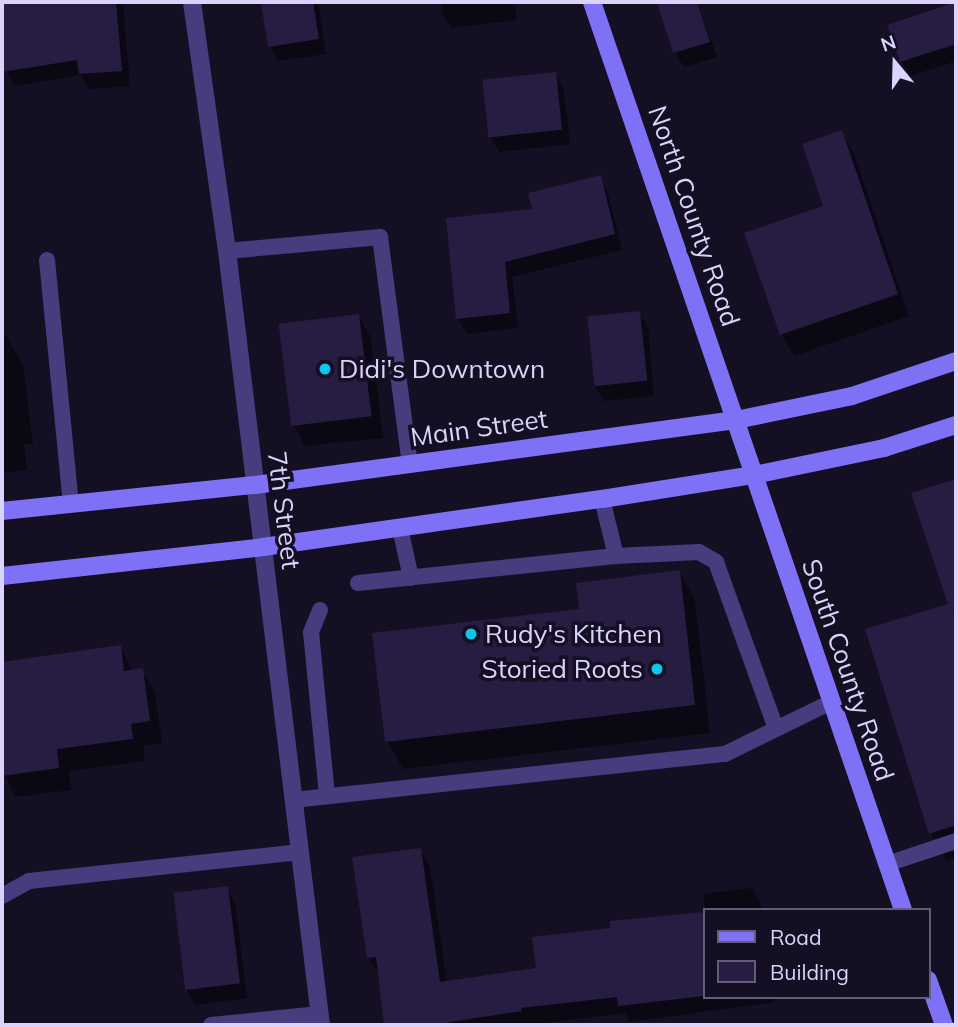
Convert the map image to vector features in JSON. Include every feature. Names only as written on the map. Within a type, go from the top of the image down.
[{"type":"main road","name":"North County Road","points":[[592,2],[746,447]]},
{"type":"main road","name":"Main Street","points":[[2,511],[255,485],[736,420],[852,396],[956,362]]},
{"type":"main road","points":[[2,576],[263,547],[754,475],[884,448],[956,425]]},
{"type":"main road","name":"South County Road","points":[[746,447],[903,908]]},
{"type":"main road","points":[[930,986],[944,1025]]},
{"type":"street","name":"7th Street","points":[[192,2],[227,251],[320,1020]]},
{"type":"lane","points":[[227,251],[380,237],[410,464]]},
{"type":"lane","points":[[47,260],[71,504]]},
{"type":"lane","points":[[602,499],[616,556]]},
{"type":"lane","points":[[400,528],[411,578]]},
{"type":"lane","points":[[358,583],[616,556],[699,552],[716,562],[776,729]]},
{"type":"lane","points":[[320,610],[310,632],[327,796]]},
{"type":"lane","points":[[293,800],[725,754],[831,702]]},
{"type":"lane","points":[[887,864],[956,841]]},
{"type":"lane","points":[[2,896],[29,881],[300,852]]},
{"type":"lane","points":[[211,1025],[320,1020]]},
{"type":"building","points":[[2,2],[116,2],[122,71],[79,74],[77,60],[2,72]]},
{"type":"building","points":[[261,2],[313,2],[319,39],[268,47]]},
{"type":"building","points":[[657,2],[697,2],[710,42],[673,53]]},
{"type":"building","points":[[956,2],[956,44],[900,62],[887,25]]},
{"type":"building","points":[[556,72],[562,130],[488,137],[482,80]]},
{"type":"building","points":[[842,130],[898,294],[780,335],[744,233],[823,206],[802,144]]},
{"type":"building","points":[[601,175],[615,234],[505,262],[510,313],[456,319],[446,218],[532,209],[528,193]]},
{"type":"building","points":[[640,311],[647,381],[595,386],[587,317]]},
{"type":"building","name":"Didi's Downtown","points":[[359,314],[372,416],[291,426],[279,324]]},
{"type":"building","points":[[956,479],[956,612],[953,612],[956,623],[956,825],[929,834],[865,629],[948,604],[911,493]]},
{"type":"building","points":[[680,570],[695,705],[385,742],[372,633],[579,609],[576,583]]},
{"type":"building","points":[[121,645],[124,671],[143,668],[150,721],[131,724],[133,739],[57,749],[59,768],[2,776],[2,662]]},
{"type":"building","points":[[421,848],[440,982],[536,968],[532,937],[610,928],[610,921],[702,912],[702,996],[618,1006],[617,997],[521,1008],[522,1011],[444,1025],[384,1025],[376,957],[367,958],[352,857]]},
{"type":"building","points":[[228,886],[240,983],[185,990],[173,893]]},
{"type":"place","name":"Didi's Downtown","points":[[325,369]]},
{"type":"place","name":"Rudy's Kitchen","points":[[471,634]]},
{"type":"place","name":"Storied Roots","points":[[657,669]]}]
